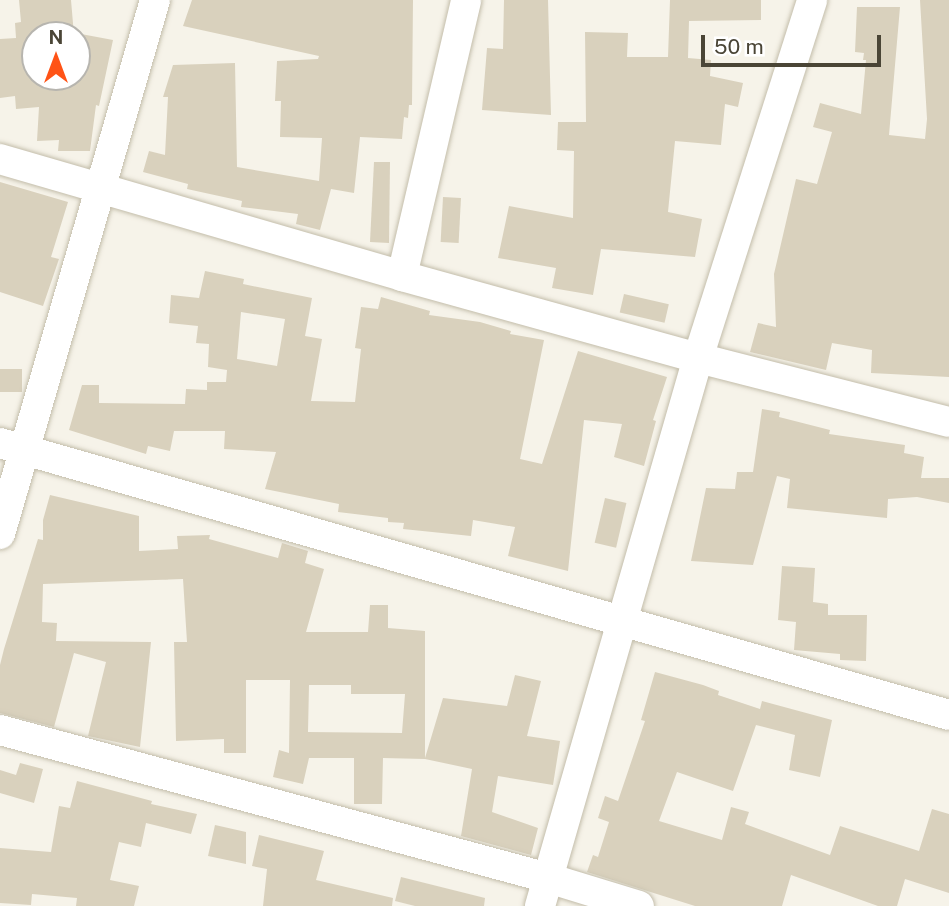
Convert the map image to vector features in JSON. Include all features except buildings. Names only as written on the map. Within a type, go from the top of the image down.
[{"type":"street","points":[[0,534],[13,447],[101,191],[155,0]]},
{"type":"street","points":[[402,276],[466,0]]},
{"type":"street","points":[[540,906],[698,358],[812,0]]},
{"type":"street","points":[[0,159],[101,191],[402,276],[698,358],[949,422]]},
{"type":"street","points":[[13,447],[949,715]]},
{"type":"street","points":[[0,730],[548,878],[639,906]]}]
